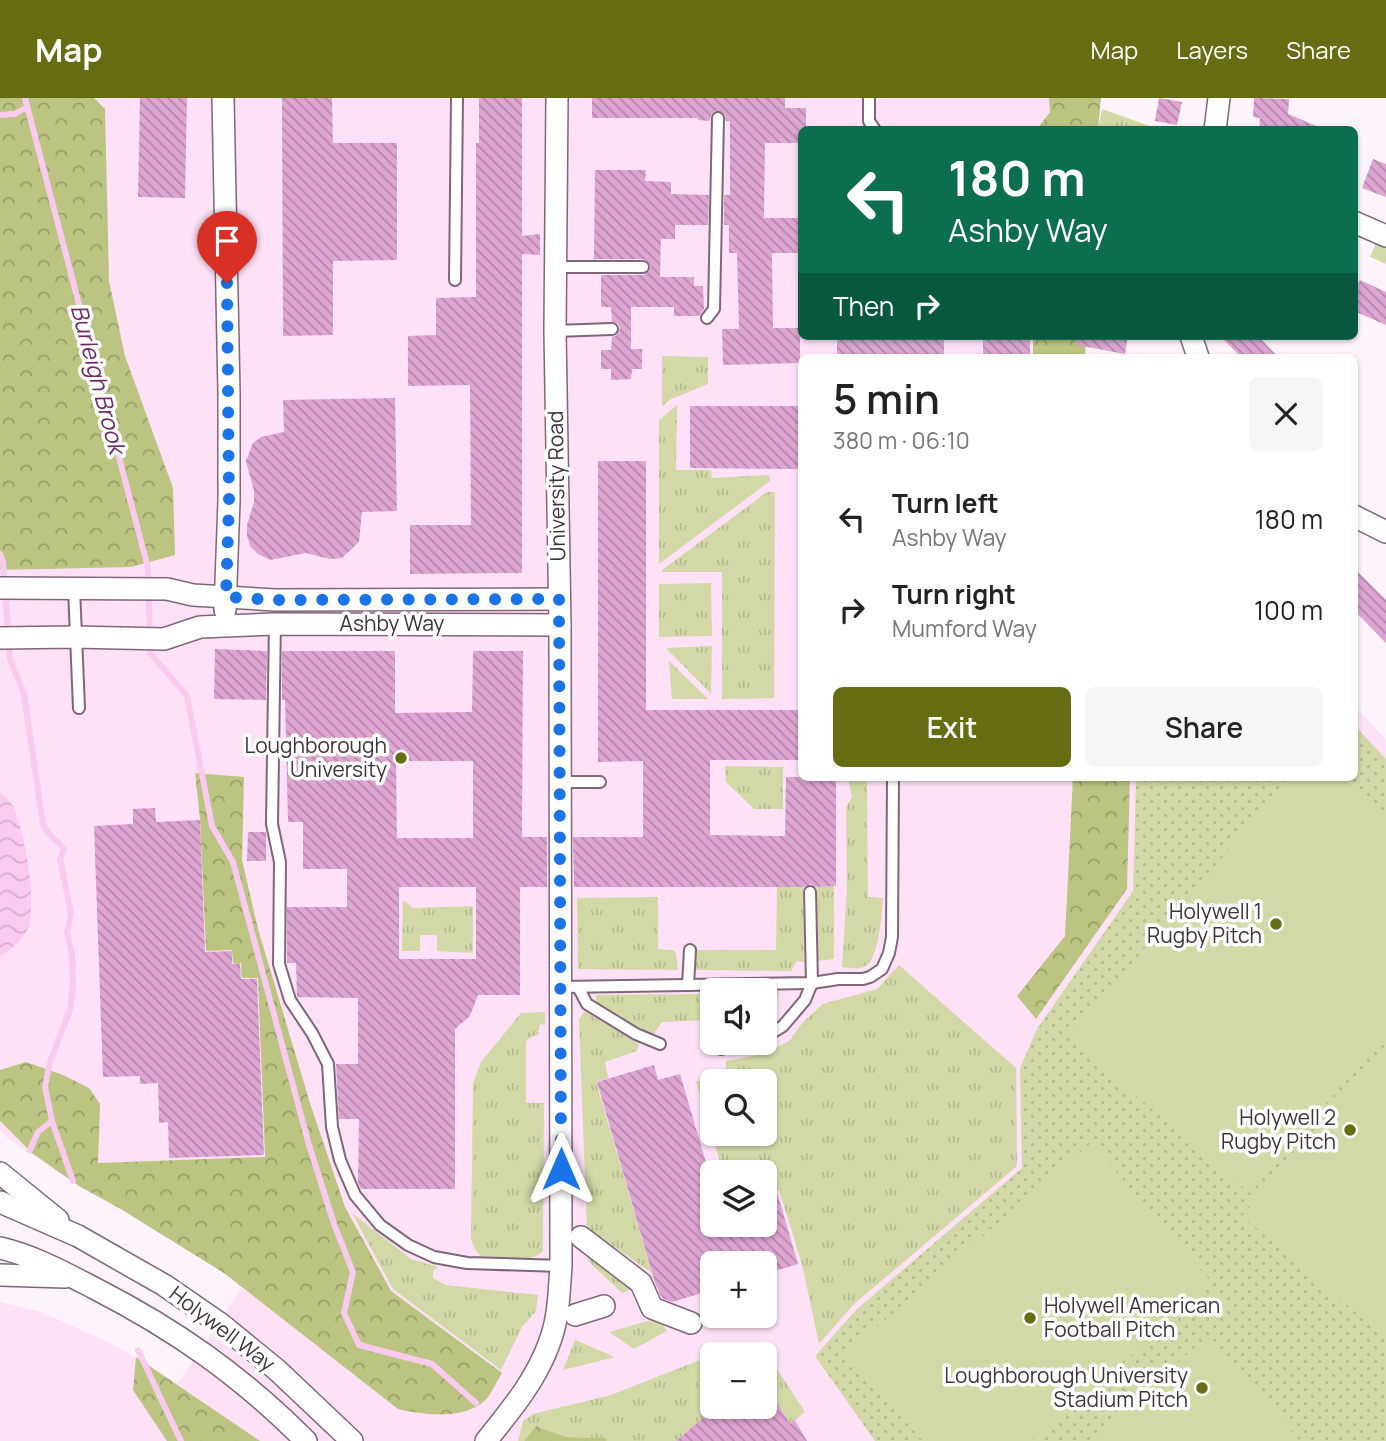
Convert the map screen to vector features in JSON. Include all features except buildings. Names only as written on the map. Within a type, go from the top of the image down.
[{"type":"street","points":[[223,98],[229,393],[226,597],[223,626]]},
{"type":"street","name":"University Road","points":[[486,1441],[528,1386],[551,1340],[558,1307],[561,1266],[570,987],[560,782],[555,331],[557,98]]},
{"type":"street","points":[[1216,126],[1219,98]]},
{"type":"street","points":[[1358,224],[1386,236]]},
{"type":"street","points":[[1358,518],[1386,532]]},
{"type":"street","name":"Ashby Way","points":[[0,588],[167,589],[193,595],[275,600],[559,599]]},
{"type":"street","name":"Ashby Way","points":[[0,638],[164,639],[200,627],[275,624],[560,625]]},
{"type":"street","name":"Holywell Way","points":[[0,1173],[78,1236]]},
{"type":"street","name":"Holywell Way","points":[[0,1202],[78,1236],[164,1285],[222,1325],[277,1370],[352,1441]]},
{"type":"street","points":[[575,1315],[621,1301],[641,1283],[581,1237]]},
{"type":"street","name":"Holywell Way","points":[[0,1248],[26,1254],[145,1314],[202,1351],[306,1441]]},
{"type":"street","name":"Holywell Way","points":[[0,1275],[74,1277]]},
{"type":"street","points":[[621,1301],[652,1308],[691,1323]]},
{"type":"lane","points":[[456,280],[457,98]]},
{"type":"lane","points":[[869,98],[869,121],[872,126]]},
{"type":"lane","points":[[707,318],[714,309],[718,118]]},
{"type":"lane","points":[[556,267],[643,267]]},
{"type":"lane","points":[[555,331],[612,329]]},
{"type":"lane","points":[[74,588],[79,708]]},
{"type":"lane","points":[[275,600],[272,824],[280,862],[279,964],[290,1000],[312,1032],[328,1064],[332,1127],[340,1160],[355,1195],[380,1225],[408,1245],[434,1257],[467,1263],[561,1266]]},
{"type":"lane","points":[[570,987],[812,983],[870,977],[882,969],[889,953],[894,908],[893,781]]},
{"type":"lane","points":[[560,782],[600,782]]},
{"type":"lane","points":[[777,1030],[805,1000],[812,983],[810,892]]},
{"type":"lane","points":[[688,985],[690,950]]},
{"type":"lane","points":[[570,987],[587,1004],[636,1034],[660,1044]]},
{"type":"shaded area","name":"Loughborough University","points":[[0,98],[1101,98],[1098,126],[798,126],[798,340],[1086,340],[1085,354],[798,354],[798,781],[1358,781],[1358,709],[1386,740],[1386,1441],[0,1441],[0,1302],[41,1312],[99,1338],[136,1357],[178,1384],[242,1287],[224,1273],[79,1186],[9,1139],[0,1130]]},
{"type":"green space","points":[[0,98],[94,98],[105,109],[109,281],[125,356],[173,488],[175,555],[131,567],[0,570]]},
{"type":"green space","points":[[1049,98],[1101,98],[1098,126],[1039,126],[1050,112]]},
{"type":"green space","points":[[1102,109],[1150,126],[1099,126]]},
{"type":"green space","points":[[1377,241],[1386,245],[1386,264],[1370,257]]},
{"type":"green space","points":[[1033,340],[1086,340],[1085,354],[1033,354]]},
{"type":"green space","points":[[662,356],[708,357],[708,384],[671,399],[662,406]]},
{"type":"green space","points":[[677,405],[676,470],[711,470],[712,478],[769,475],[770,481],[659,564],[659,420]]},
{"type":"green space","points":[[767,492],[775,492],[774,698],[722,699],[722,572],[662,570]]},
{"type":"green space","points":[[711,583],[712,636],[659,637],[659,584]]},
{"type":"green space","points":[[712,646],[711,694],[666,648]]},
{"type":"green space","points":[[669,661],[708,699],[672,699]]},
{"type":"green space","points":[[1358,729],[1386,759],[1386,1441],[875,1441],[815,1356],[857,1309],[1022,1168],[1020,1068],[1037,1029],[1133,891],[1136,781],[1358,781]]},
{"type":"green space","points":[[725,766],[783,767],[783,809],[754,809],[726,782]]},
{"type":"green space","points":[[195,773],[244,777],[242,860],[258,929],[310,1103],[345,1207],[391,1291],[502,1373],[488,1397],[469,1410],[432,1414],[398,1409],[224,1273],[79,1186],[32,1153],[0,1121],[0,1070],[26,1062],[89,1088],[100,1104],[98,1163],[265,1157],[258,978],[242,978],[241,963],[233,963],[232,950],[206,951],[200,819]]},
{"type":"green space","points":[[849,781],[867,781],[868,897],[883,898],[879,932],[872,958],[863,967],[856,968],[842,967],[847,887],[846,808],[852,797]]},
{"type":"green space","points":[[1073,781],[1130,781],[1127,889],[1036,1019],[1017,996],[1065,936]]},
{"type":"green space","name":"Holywell 1 Rugby Pitch","points":[[1287,781],[1347,781],[1386,814],[1386,1033],[1250,1193],[1069,1038]]},
{"type":"green space","points":[[834,886],[834,959],[817,961],[817,887]]},
{"type":"green space","points":[[777,887],[803,887],[804,962],[797,961],[791,971],[694,970],[695,950],[776,950]]},
{"type":"green space","points":[[658,897],[658,949],[673,950],[676,953],[678,970],[578,969],[577,898]]},
{"type":"green space","points":[[403,900],[413,908],[473,906],[473,953],[437,951],[437,935],[420,935],[420,951],[402,951]]},
{"type":"green space","points":[[899,965],[1016,1068],[1017,1166],[853,1305],[819,1344],[802,1264],[777,1191],[777,1160],[719,1160],[715,1146],[777,1146],[777,1069],[726,1069],[726,1061],[758,1055],[777,1055],[777,1047],[789,1041],[803,1022],[823,1004],[877,989]]},
{"type":"green space","points":[[700,994],[700,1020],[662,1022],[653,1035],[596,1004],[596,995]]},
{"type":"green space","points":[[584,1011],[639,1044],[637,1051],[605,1062],[608,1078],[596,1082],[652,1273],[587,1228],[579,1020]]},
{"type":"green space","points":[[545,1012],[545,1025],[540,1024],[538,1035],[530,1037],[526,1042],[526,1103],[544,1103],[543,1251],[524,1260],[490,1260],[479,1254],[471,1240],[473,1083],[481,1062],[521,1013]]},
{"type":"green space","name":"Holywell 2 Rugby Pitch","points":[[1386,1044],[1386,1338],[1242,1216]]},
{"type":"green space","name":"Holywell American Football Pitch","points":[[1091,1143],[1213,1284],[1031,1441],[923,1441],[847,1353]]},
{"type":"green space","points":[[352,1213],[411,1259],[438,1267],[433,1271],[433,1278],[446,1285],[538,1295],[536,1311],[522,1327],[501,1370],[393,1289]]},
{"type":"green space","points":[[589,1245],[638,1287],[622,1293],[588,1261]]},
{"type":"green space","points":[[658,1318],[667,1331],[634,1349],[609,1332]]},
{"type":"green space","name":"Loughborough University Stadium Pitch","points":[[1209,1335],[1300,1441],[1088,1441]]},
{"type":"green space","points":[[575,1340],[615,1357],[563,1370]]},
{"type":"green space","points":[[136,1357],[260,1441],[167,1441],[133,1390]]},
{"type":"green space","points":[[700,1360],[700,1419],[702,1419],[676,1441],[606,1441],[607,1438],[566,1437],[536,1426],[524,1441],[518,1441],[523,1421],[533,1414],[611,1395]]},
{"type":"green space","points":[[777,1369],[805,1412],[790,1424],[777,1402]]},
{"type":"green space","points":[[536,1426],[566,1437],[607,1438],[606,1441],[524,1441]]},
{"type":"water","points":[[0,793],[12,804],[22,834],[28,867],[31,914],[29,926],[21,939],[0,956]]},
{"type":"waterway","points":[[25,98],[148,568],[150,653],[187,696],[212,826],[233,862],[309,1145],[334,1224],[353,1272],[344,1313],[359,1345],[432,1364],[476,1403]]},
{"type":"waterway","name":"Burleigh Brook","points":[[0,115],[15,114],[27,107]]},
{"type":"waterway","name":"Burleigh Brook","points":[[0,554],[3,562],[10,659],[24,694],[43,824],[64,849],[60,859],[71,913],[67,933],[72,954],[73,986],[70,1010],[50,1062],[45,1087],[52,1121],[73,1181]]},
{"type":"waterway","points":[[30,1150],[38,1132],[52,1121]]},
{"type":"waterway","name":"Burleigh Brook","points":[[138,1350],[181,1441]]},
{"type":"place","name":"Loughborough University","points":[[401,758]]},
{"type":"place","name":"Holywell 1 Rugby Pitch","points":[[1276,924]]},
{"type":"place","name":"Holywell 2 Rugby Pitch","points":[[1350,1130]]},
{"type":"place","name":"Holywell American Football Pitch","points":[[1030,1318]]},
{"type":"place","name":"Loughborough University Stadium Pitch","points":[[1202,1388]]},
{"type":"route","points":[[227,283],[229,501],[226,597],[275,600],[559,599],[561,1169]]}]
